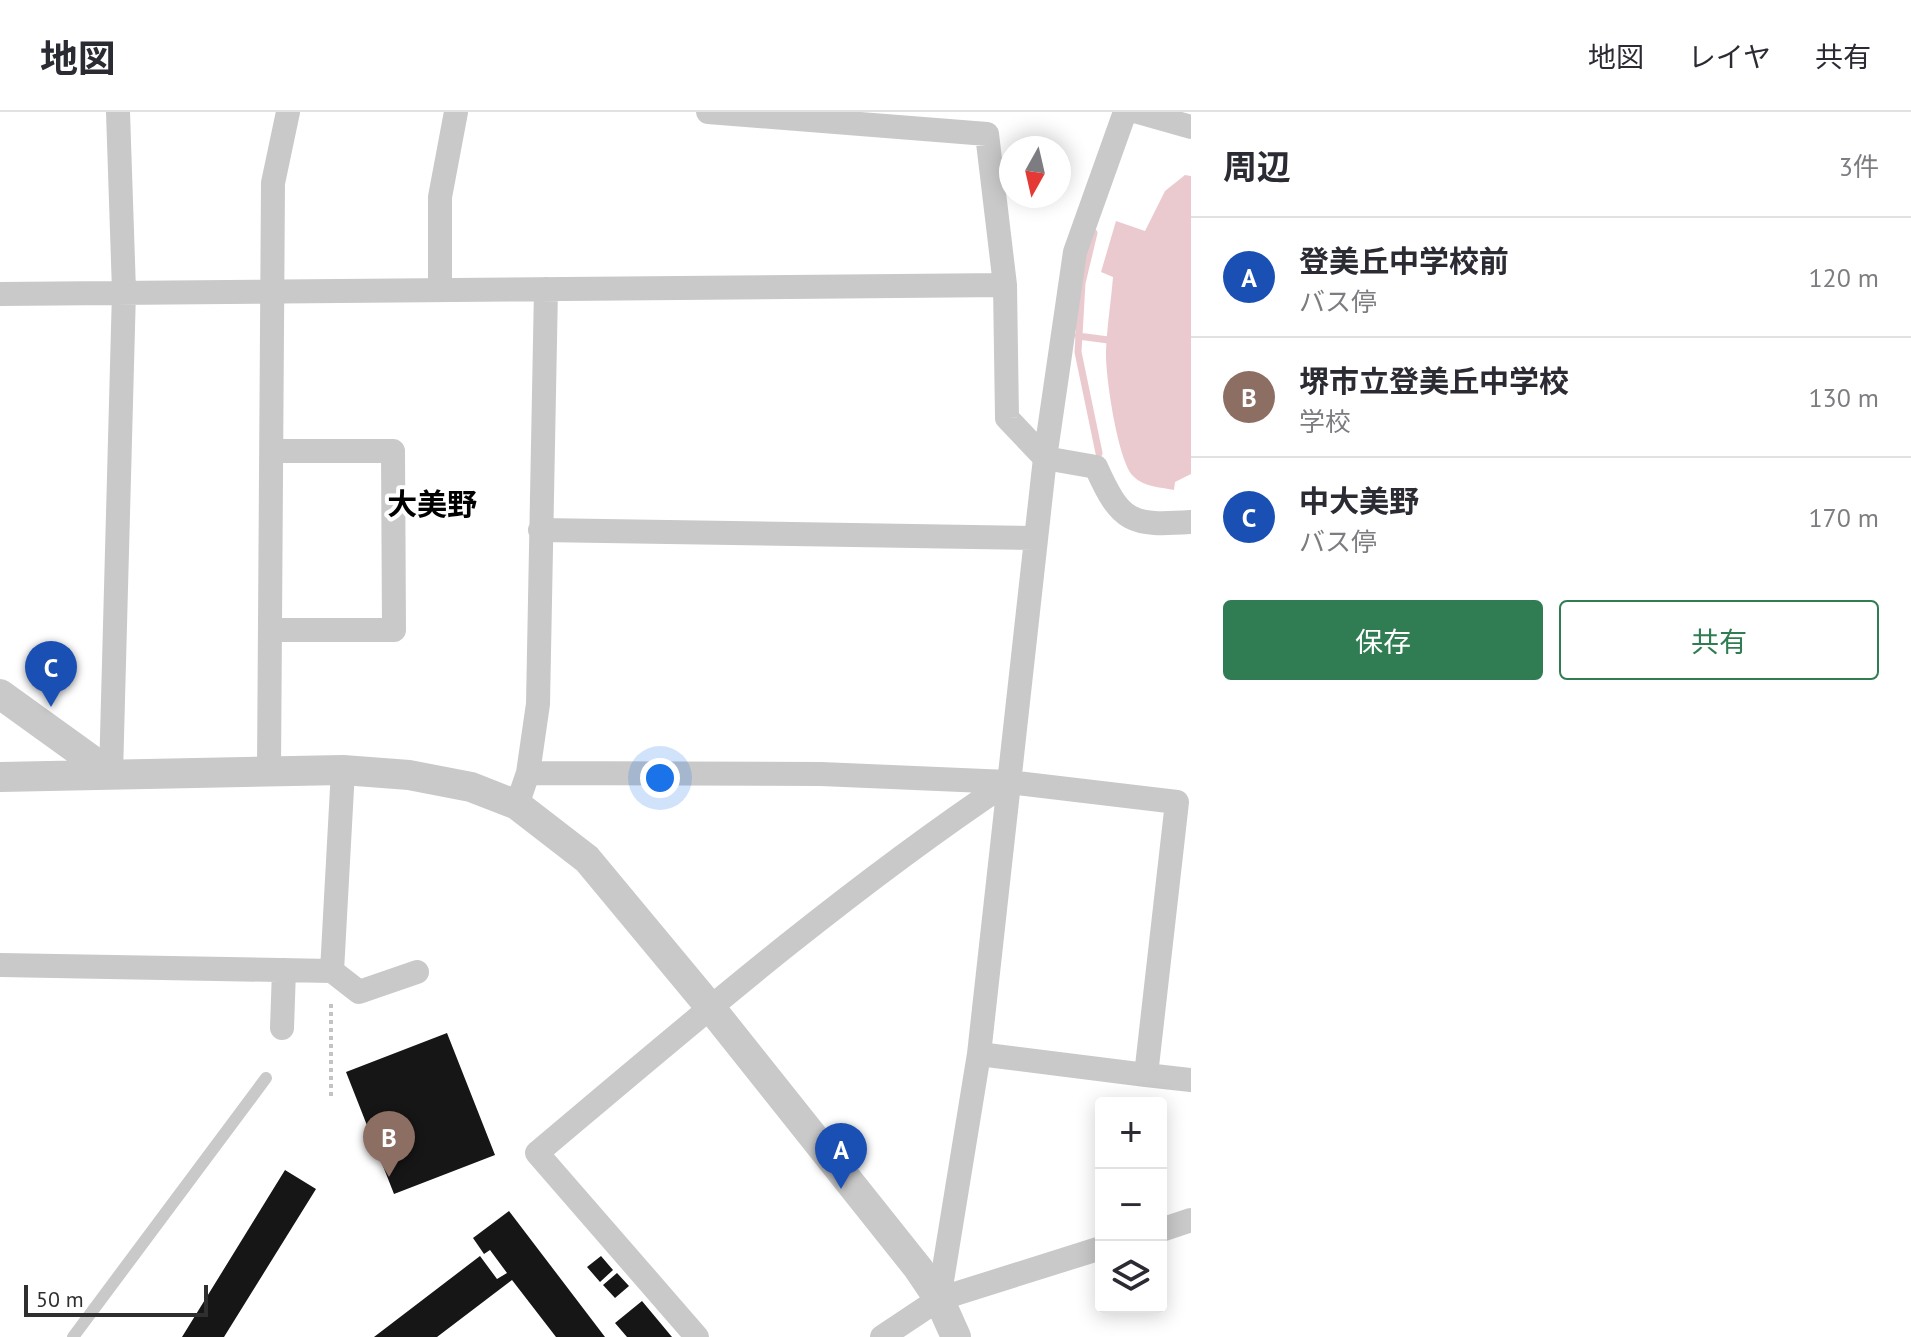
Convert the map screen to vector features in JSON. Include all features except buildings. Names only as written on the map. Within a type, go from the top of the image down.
[{"type":"street","points":[[111,774],[124,291],[118,112]]},
{"type":"street","points":[[269,769],[273,183],[288,112]]},
{"type":"street","points":[[440,288],[440,197],[456,112]]},
{"type":"street","points":[[708,112],[920,120],[987,134],[1005,285],[1007,418],[1045,458],[1096,467],[1114,508],[1147,525],[1191,522]]},
{"type":"street","points":[[939,1299],[979,1054],[1035,538],[1075,252],[1125,112]]},
{"type":"street","points":[[1138,112],[1191,127]]},
{"type":"street","points":[[0,294],[1005,285]]},
{"type":"street","points":[[517,805],[528,773],[538,704],[546,289]]},
{"type":"street","points":[[271,630],[394,630],[393,451],[273,451]]},
{"type":"street","points":[[540,530],[1035,538]]},
{"type":"street","points":[[0,694],[111,774]]},
{"type":"street","points":[[0,777],[269,769],[343,770],[409,775],[471,787],[517,805],[587,859],[710,1007],[918,1268],[939,1299],[956,1337]]},
{"type":"street","points":[[332,971],[343,770]]},
{"type":"street","points":[[528,773],[821,774],[1008,782],[1177,802],[1146,1075]]},
{"type":"street","points":[[697,1337],[537,1153],[710,1007],[943,826],[1008,782]]},
{"type":"street","points":[[0,965],[332,971],[359,992],[417,972]]},
{"type":"street","points":[[282,1028],[284,970]]},
{"type":"street","points":[[979,1054],[1191,1080]]},
{"type":"street","points":[[1167,1228],[1191,1220]]},
{"type":"street","points":[[882,1337],[939,1299],[1095,1250]]},
{"type":"lane","points":[[73,1337],[266,1078]]},
{"type":"path","points":[[331,1096],[332,971]]},
{"type":"shaded area","points":[[1185,175],[1191,176],[1191,474],[1175,482],[1174,490],[1137,480],[1122,454],[1106,363],[1113,277],[1101,272],[1116,221],[1145,231],[1165,191]]},
{"type":"waterway","points":[[1094,233],[1082,283],[1078,352],[1099,453]]},
{"type":"waterway","points":[[1078,336],[1116,341]]},
{"type":"place","name":"中大美野","points":[[51,707]]},
{"type":"place","name":"堺市立登美丘中学校","points":[[389,1177]]},
{"type":"place","name":"登美丘中学校前","points":[[841,1189]]},
{"type":"district","name":"大美野","points":[[432,505]]}]
